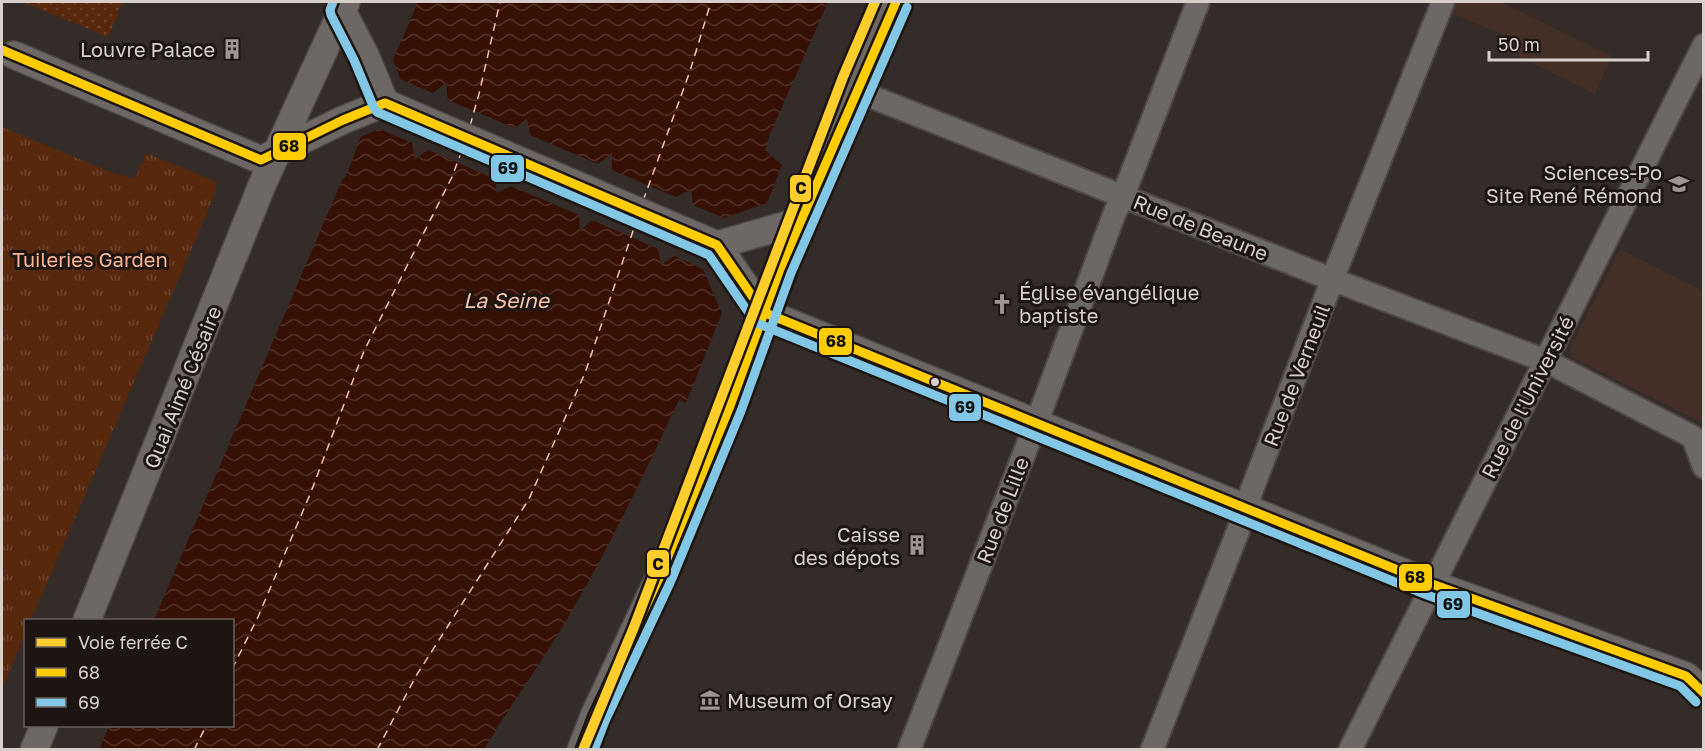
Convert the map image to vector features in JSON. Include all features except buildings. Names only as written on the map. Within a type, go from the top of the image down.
[{"type":"main road","points":[[581,750],[594,716],[659,578],[730,406],[763,312],[896,2]]},
{"type":"main road","points":[[344,6],[385,103],[717,245],[763,312],[1432,584],[1686,676],[1704,693]]},
{"type":"main road","name":"Quai Aimé Césaire","points":[[88,619],[262,185],[344,6]]},
{"type":"main road","points":[[14,55],[261,160],[347,118],[385,103]]},
{"type":"main road","points":[[717,245],[801,221]]},
{"type":"main road","points":[[34,750],[44,727]]},
{"type":"street","name":"Rue de Lille","points":[[909,750],[1198,2]]},
{"type":"street","name":"Rue de Verneuil","points":[[1152,750],[1333,279],[1443,2]]},
{"type":"street","name":"Rue de l'Université","points":[[1350,750],[1704,45]]},
{"type":"street","name":"Rue de Beaune","points":[[857,91],[1546,361],[1693,436],[1701,459]]},
{"type":"shaded area","points":[[1456,2],[1501,2],[1612,56],[1595,94],[1508,51],[1510,46],[1499,40],[1501,34],[1451,13]]},
{"type":"shaded area","points":[[1620,249],[1703,291],[1703,423],[1573,358],[1570,349]]},
{"type":"green space","points":[[23,2],[123,2],[108,37]]},
{"type":"green space","name":"Tuileries Garden","points":[[2,127],[113,173],[135,179],[146,153],[217,182],[215,189],[217,190],[31,619],[24,619],[24,636],[2,690]]},
{"type":"water","name":"La Seine","points":[[418,2],[828,2],[765,150],[782,165],[767,203],[724,218],[703,269],[722,313],[686,403],[679,400],[629,505],[588,582],[484,749],[99,750],[109,727],[234,727],[234,619],[154,619],[342,180],[346,176],[361,136],[379,129],[400,79],[393,60]]},
{"type":"pier","points":[[391,56],[400,79],[433,93],[446,83],[448,100],[515,128],[527,118],[530,135],[598,164],[612,153],[612,170],[676,197],[691,189],[693,205],[724,218],[767,203],[765,207],[726,220],[706,269],[723,309],[722,313],[703,269],[674,256],[661,265],[658,249],[592,220],[580,231],[579,215],[511,186],[497,193],[495,179],[428,150],[415,159],[412,143],[379,129],[358,138],[360,134],[377,127],[397,79],[390,61]]},
{"type":"ferry route","points":[[470,126],[500,2]]},
{"type":"ferry route","points":[[643,201],[690,71],[711,2]]},
{"type":"ferry route","points":[[234,665],[258,617],[311,492],[364,351],[452,177],[462,150]]},
{"type":"ferry route","points":[[377,750],[416,676],[529,499],[585,373],[635,225]]},
{"type":"ferry route","points":[[194,750],[206,727]]},
{"type":"rail line","name":"C","points":[[583,750],[634,627],[843,77],[875,2]]},
{"type":"transit line","name":"69","points":[[333,2],[331,15],[377,112],[709,255],[757,323],[1427,595],[1680,686],[1696,702]]},
{"type":"transit line","name":"68","points":[[581,750],[594,716],[659,578],[730,406],[780,269],[896,2]]},
{"type":"transit line","name":"69","points":[[594,750],[605,721],[670,583],[741,411],[791,273],[907,7]]},
{"type":"transit line","name":"68","points":[[2,50],[261,160],[343,120],[385,103],[717,245],[763,312],[1432,584],[1686,676],[1704,693]]},
{"type":"place","name":"Louvre Palace","points":[[232,49]]},
{"type":"place","name":"Sciences-Po Site René Rémond","points":[[1679,184]]},
{"type":"place","name":"Église évangélique baptiste","points":[[1002,304]]},
{"type":"place","name":"Caisse des dépots","points":[[917,545]]},
{"type":"place","name":"Museum of Orsay","points":[[710,700]]}]
